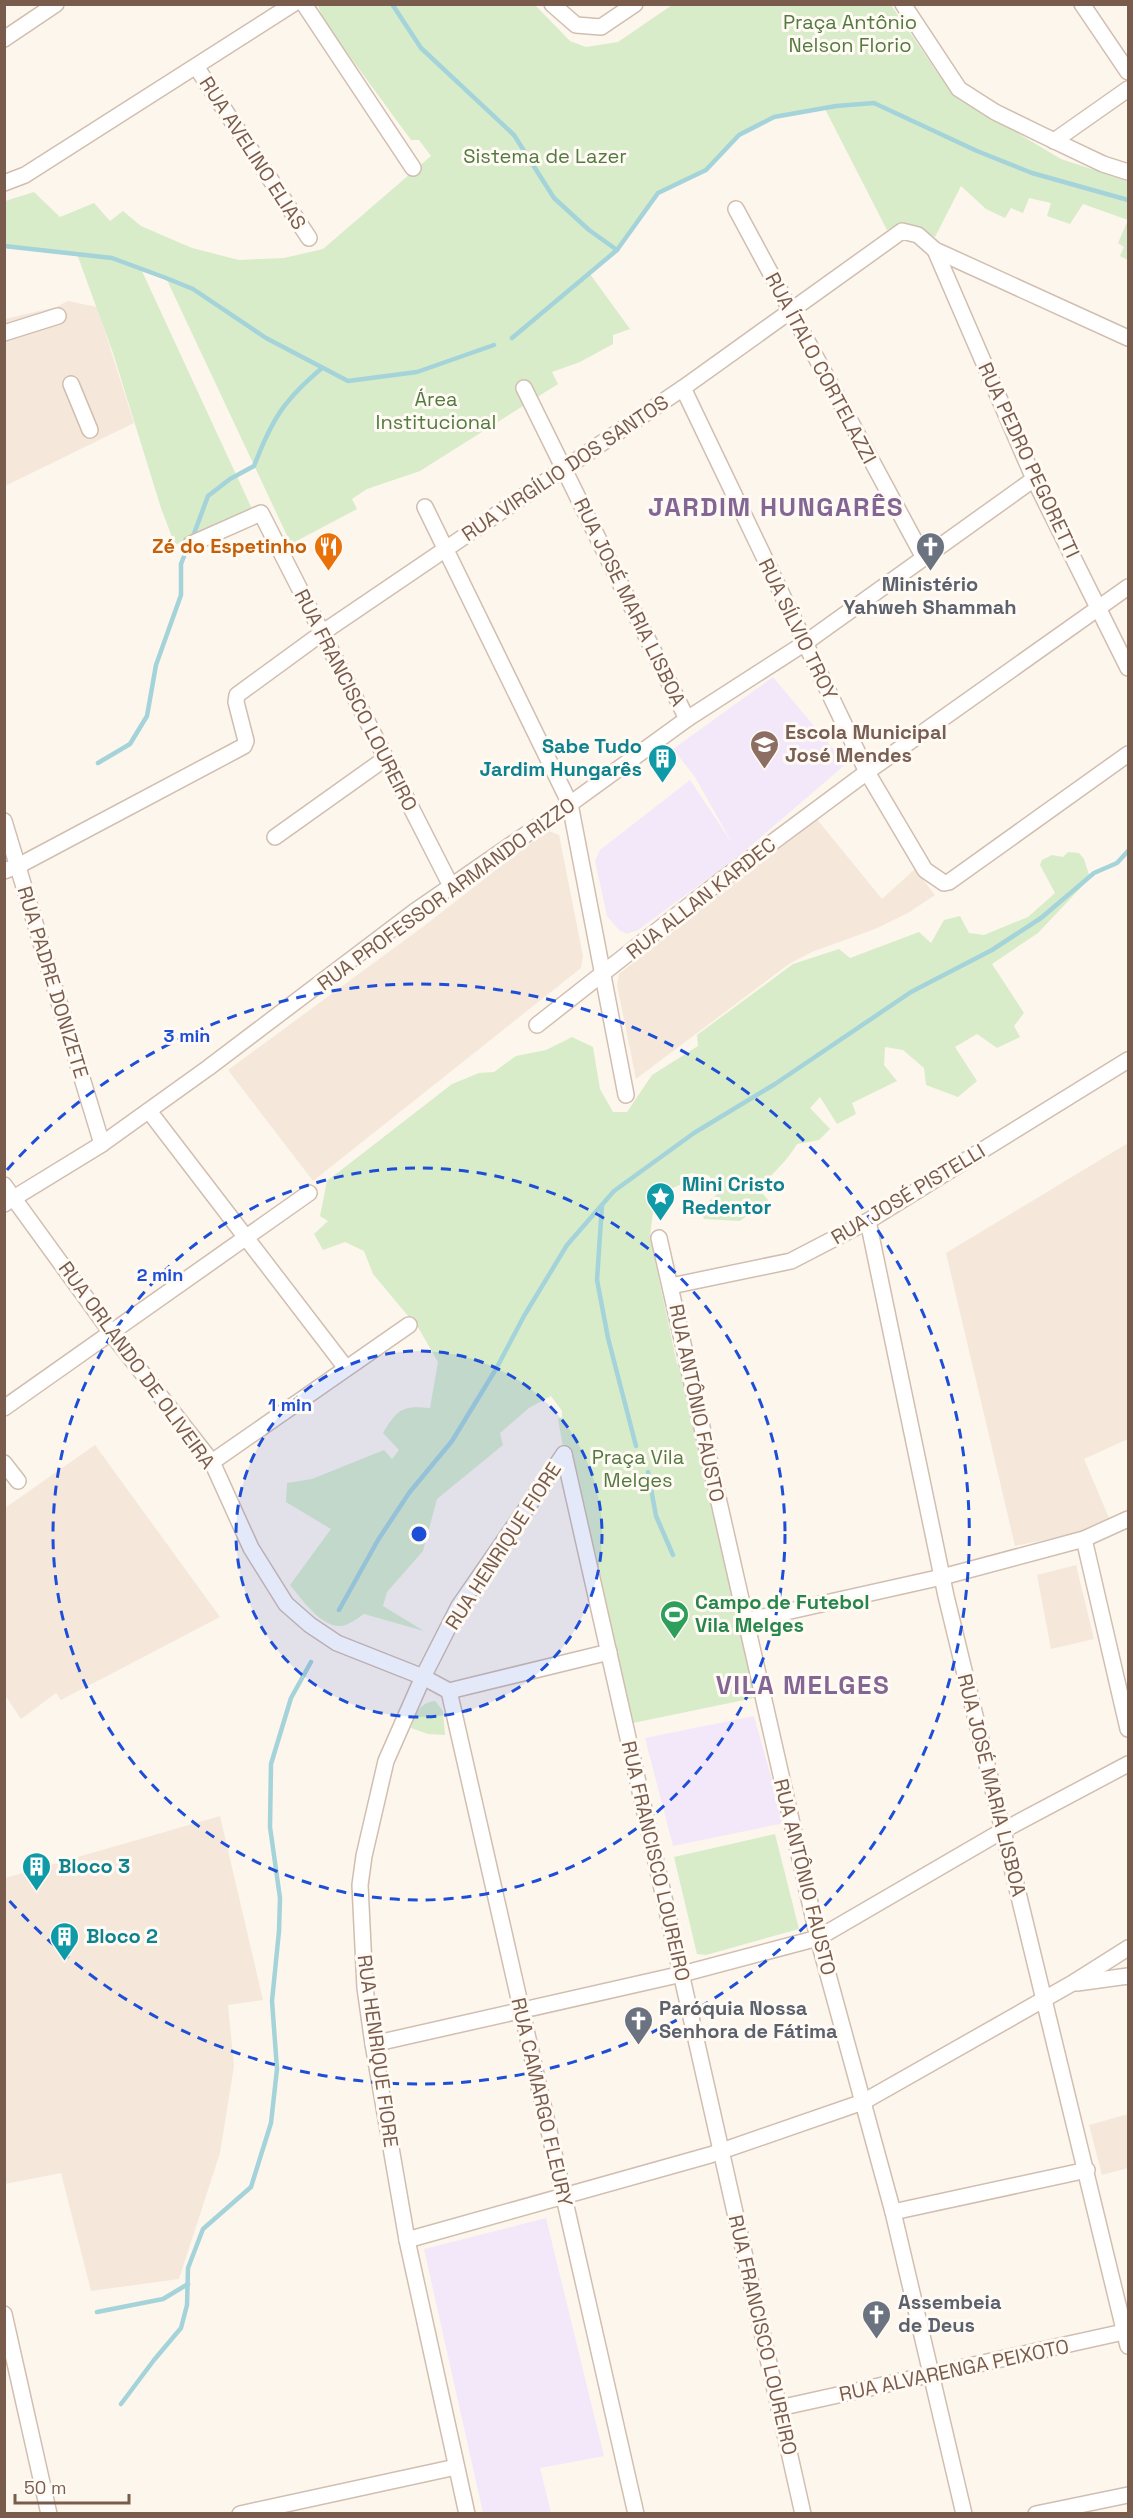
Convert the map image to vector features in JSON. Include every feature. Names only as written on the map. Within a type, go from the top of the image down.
[{"type":"street","points":[[4,39],[56,4]]},
{"type":"street","points":[[4,183],[25,175],[197,68],[293,4]]},
{"type":"street","points":[[304,4],[413,168]]},
{"type":"street","points":[[552,4],[576,25],[601,27],[635,4]]},
{"type":"street","points":[[903,4],[959,89],[995,112],[1054,141],[1103,164],[1128,172]]},
{"type":"street","points":[[1082,4],[1128,72]]},
{"type":"street","name":"RUA AVELINO ELIAS","points":[[197,68],[309,238]]},
{"type":"street","points":[[1054,141],[1128,89]]},
{"type":"street","name":"RUA ÍTALO CORTELAZZI","points":[[736,209],[924,558]]},
{"type":"street","name":"RUA VIRGÍLIO DOS SANTOS","points":[[11,868],[244,746],[246,741],[236,702],[237,695],[322,633],[683,388],[902,231],[918,235],[935,250],[1128,338]]},
{"type":"street","name":"RUA PEDRO PEGORETTI","points":[[935,250],[1034,479],[1128,668]]},
{"type":"street","points":[[4,333],[58,316]]},
{"type":"street","points":[[71,384],[90,430]]},
{"type":"street","name":"RUA JOSÉ MARIA LISBOA","points":[[524,388],[687,719]]},
{"type":"street","name":"RUA SÍLVIO TROY","points":[[683,388],[867,772],[925,870],[938,881],[950,882],[1128,754]]},
{"type":"street","name":"RUA PROFESSOR ARMANDO RIZZO","points":[[9,1201],[102,1144],[452,886],[687,719],[804,643],[1034,479]]},
{"type":"street","points":[[425,507],[570,804],[626,1095]]},
{"type":"street","name":"RUA FRANCISCO LOUREIRO","points":[[190,544],[261,513],[452,886]]},
{"type":"street","name":"RUA ALLAN KARDEC","points":[[537,1025],[727,877],[867,772],[1128,587]]},
{"type":"street","points":[[275,837],[386,758]]},
{"type":"street","name":"RUA PADRE DONIZETE","points":[[4,820],[11,868],[102,1144]]},
{"type":"street","name":"RUA JOSÉ PISTELLI","points":[[671,1286],[791,1261],[868,1221],[1128,1060]]},
{"type":"street","points":[[148,1111],[346,1368]]},
{"type":"street","name":"RUA ORLANDO DE OLIVEIRA","points":[[4,1185],[9,1201],[212,1462],[251,1548],[286,1604],[310,1625],[337,1643],[423,1677],[449,1691]]},
{"type":"street","points":[[4,1408],[309,1193]]},
{"type":"street","name":"RUA JOSÉ MARIA LISBOA","points":[[868,1221],[942,1577],[1002,1831],[1128,2336]]},
{"type":"street","name":"RUA ANTÔNIO FAUSTO","points":[[659,1238],[818,1938],[894,2212],[964,2514]]},
{"type":"street","points":[[212,1462],[409,1324]]},
{"type":"street","name":"RUA FRANCISCO LOUREIRO","points":[[564,1454],[803,2514]]},
{"type":"street","name":"RUA HENRIQUE FIORE","points":[[467,2514],[407,2240],[373,2044],[365,1988],[360,1912],[364,1856],[386,1761],[423,1677],[459,1606],[564,1454]]},
{"type":"street","points":[[4,1463],[18,1481]]},
{"type":"street","points":[[746,1621],[942,1577],[1084,1539],[1128,1519]]},
{"type":"street","points":[[1084,1539],[1128,1729]]},
{"type":"street","points":[[449,1691],[609,1652]]},
{"type":"street","name":"RUA CAMARGO FLEURY","points":[[449,1691],[636,2514]]},
{"type":"street","points":[[373,2044],[682,1974],[818,1938],[1002,1831],[1128,1764]]},
{"type":"street","points":[[407,2240],[722,2151],[863,2102],[1071,1984],[1128,1948]]},
{"type":"street","points":[[1071,1984],[1128,1976]]},
{"type":"street","points":[[894,2212],[1087,2170]]},
{"type":"street","points":[[4,2314],[49,2514]]},
{"type":"street","name":"RUA ALVARENGA PEIXOTO","points":[[779,2408],[932,2374],[1128,2336]]},
{"type":"street","points":[[240,2514],[456,2467]]},
{"type":"street","points":[[1036,2514],[1128,2495]]},
{"type":"shaded area","points":[[68,301],[97,307],[134,423],[5,486],[5,319],[56,307]]},
{"type":"shaded area","points":[[773,677],[846,764],[740,855],[638,930],[627,934],[619,930],[607,916],[595,861],[600,850],[690,780],[732,843],[695,777],[673,749]]},
{"type":"shaded area","points":[[816,818],[882,899],[915,869],[935,895],[908,913],[875,929],[812,952],[789,964],[636,1079],[617,985],[619,974]]},
{"type":"shaded area","points":[[549,831],[559,835],[583,956],[581,968],[313,1181],[228,1070]]},
{"type":"shaded area","points":[[1128,1143],[1128,1439],[1084,1459],[1110,1520],[1073,1534],[1015,1546],[946,1253]]},
{"type":"shaded area","points":[[95,1445],[220,1617],[61,1700],[56,1693],[21,1719],[5,1695],[5,1508]]},
{"type":"shaded area","points":[[1076,1565],[1094,1639],[1051,1649],[1037,1575]]},
{"type":"shaded area","points":[[754,1716],[784,1823],[673,1846],[645,1738]]},
{"type":"shaded area","points":[[220,1816],[263,2000],[228,2005],[234,2066],[220,2153],[179,2279],[91,2291],[61,2173],[5,2184],[5,1878]]},
{"type":"shaded area","points":[[1128,2114],[1128,2168],[1102,2175],[1089,2125]]},
{"type":"shaded area","points":[[546,2218],[604,2456],[540,2468],[551,2513],[483,2513],[424,2249]]},
{"type":"green space","points":[[318,5],[535,5],[570,41],[586,47],[618,42],[672,5],[891,5],[952,94],[1061,159],[1128,181],[1128,220],[1083,204],[1070,224],[1047,216],[1051,203],[1029,198],[1023,213],[1011,208],[1005,218],[986,209],[961,186],[935,237],[905,223],[887,230],[825,109],[774,117],[739,135],[706,170],[658,193],[617,250],[590,274],[630,329],[613,335],[613,344],[580,362],[552,372],[558,384],[420,471],[367,489],[352,499],[357,509],[291,544],[166,278],[141,269],[252,509],[175,545],[161,508],[113,353],[77,254],[5,246],[5,201],[34,192],[60,217],[94,203],[110,221],[123,211],[141,226],[192,248],[239,260],[284,258],[323,249],[431,156],[419,140],[411,140],[323,20]]},
{"type":"green space","points":[[1128,220],[1128,260],[1120,256],[1124,247],[1118,243]]},
{"type":"green space","name":"Praça Vila Melges","points":[[1068,852],[1079,853],[1084,859],[1090,878],[1038,933],[992,964],[1024,1013],[1014,1026],[1020,1037],[997,1048],[977,1034],[955,1047],[977,1081],[958,1097],[926,1085],[924,1068],[903,1050],[885,1047],[884,1065],[897,1081],[852,1103],[856,1114],[837,1124],[820,1097],[810,1108],[830,1129],[819,1140],[797,1144],[759,1189],[768,1200],[740,1221],[704,1219],[700,1209],[722,1190],[708,1175],[690,1173],[684,1183],[655,1196],[650,1237],[677,1364],[683,1362],[759,1697],[628,1724],[565,1458],[558,1419],[562,1417],[562,1411],[551,1396],[529,1408],[500,1433],[503,1445],[437,1499],[423,1551],[387,1592],[383,1606],[424,1631],[364,1614],[342,1626],[319,1618],[290,1585],[331,1529],[286,1502],[287,1483],[312,1479],[384,1450],[392,1459],[399,1450],[383,1433],[392,1419],[401,1411],[413,1407],[430,1408],[438,1362],[419,1329],[373,1274],[364,1251],[345,1242],[323,1250],[314,1234],[328,1221],[320,1216],[327,1181],[452,1084],[479,1073],[494,1072],[516,1056],[546,1050],[572,1037],[593,1047],[600,1089],[613,1112],[627,1112],[652,1075],[698,1046],[697,1035],[793,964],[839,949],[850,958],[919,932],[931,943],[944,920],[960,916],[969,933],[984,935],[1028,917],[1055,893],[1040,865],[1042,860],[1052,855],[1063,857]]},
{"type":"green space","points":[[435,1701],[443,1711],[445,1735],[428,1734],[411,1728],[422,1706]]},
{"type":"green space","points":[[775,1834],[799,1929],[706,1955],[697,1954],[674,1857]]},
{"type":"waterway","points":[[392,4],[421,48],[514,135],[554,198],[589,230],[617,250]]},
{"type":"waterway","points":[[512,338],[617,250],[658,193],[706,170],[739,135],[774,117],[836,106],[874,103],[977,151],[1032,173],[1128,200]]},
{"type":"waterway","points":[[4,246],[112,258],[166,278],[193,289],[266,338],[348,381],[417,372],[494,345]]},
{"type":"waterway","points":[[192,539],[208,496],[230,479],[254,466],[267,435],[281,411],[298,390],[322,368]]},
{"type":"waterway","points":[[98,763],[130,744],[147,716],[156,665],[181,595],[181,564],[188,546]]},
{"type":"waterway","points":[[339,1610],[378,1540],[409,1493],[452,1441],[567,1245],[614,1191],[694,1133],[775,1084],[911,992],[992,950],[1041,918],[1094,873],[1117,863],[1128,851]]},
{"type":"waterway","points":[[602,1205],[597,1280],[608,1338],[636,1446]]},
{"type":"waterway","points":[[648,1472],[656,1516],[673,1555]]},
{"type":"waterway","points":[[121,2404],[181,2328],[187,2305],[188,2268],[203,2229],[251,2187],[271,2123],[277,2069],[272,2001],[280,1898],[270,1827],[271,1764],[291,1698],[311,1662]]},
{"type":"waterway","points":[[97,2312],[163,2299],[188,2284]]},
{"type":"place","name":"Zé do Espetinho","points":[[328,572]]},
{"type":"place","name":"Ministério Yahweh Shammah","points":[[930,572]]},
{"type":"place","name":"Escola Municipal José Mendes","points":[[764,770]]},
{"type":"place","name":"Sabe Tudo Jardim Hungarês","points":[[663,784]]},
{"type":"place","name":"Mini Cristo Redentor","points":[[661,1222]]},
{"type":"place","name":"Campo de Futebol Vila Melges","points":[[674,1640]]},
{"type":"place","name":"Bloco 3","points":[[37,1892]]},
{"type":"place","name":"Bloco 2","points":[[65,1962]]},
{"type":"place","name":"Paróquia Nossa Senhora de Fátima","points":[[638,2046]]},
{"type":"place","name":"Assembeia de Deus","points":[[877,2340]]},
{"type":"district","name":"JARDIM HUNGARÊS","points":[[776,507]]},
{"type":"district","name":"VILA MELGES","points":[[803,1685]]},
{"type":"park label","name":"Praça Antônio Nelson Florio","points":[[850,34]]},
{"type":"park label","name":"Sistema de Lazer","points":[[545,156]]},
{"type":"park label","name":"Área Institucional","points":[[436,410]]}]
